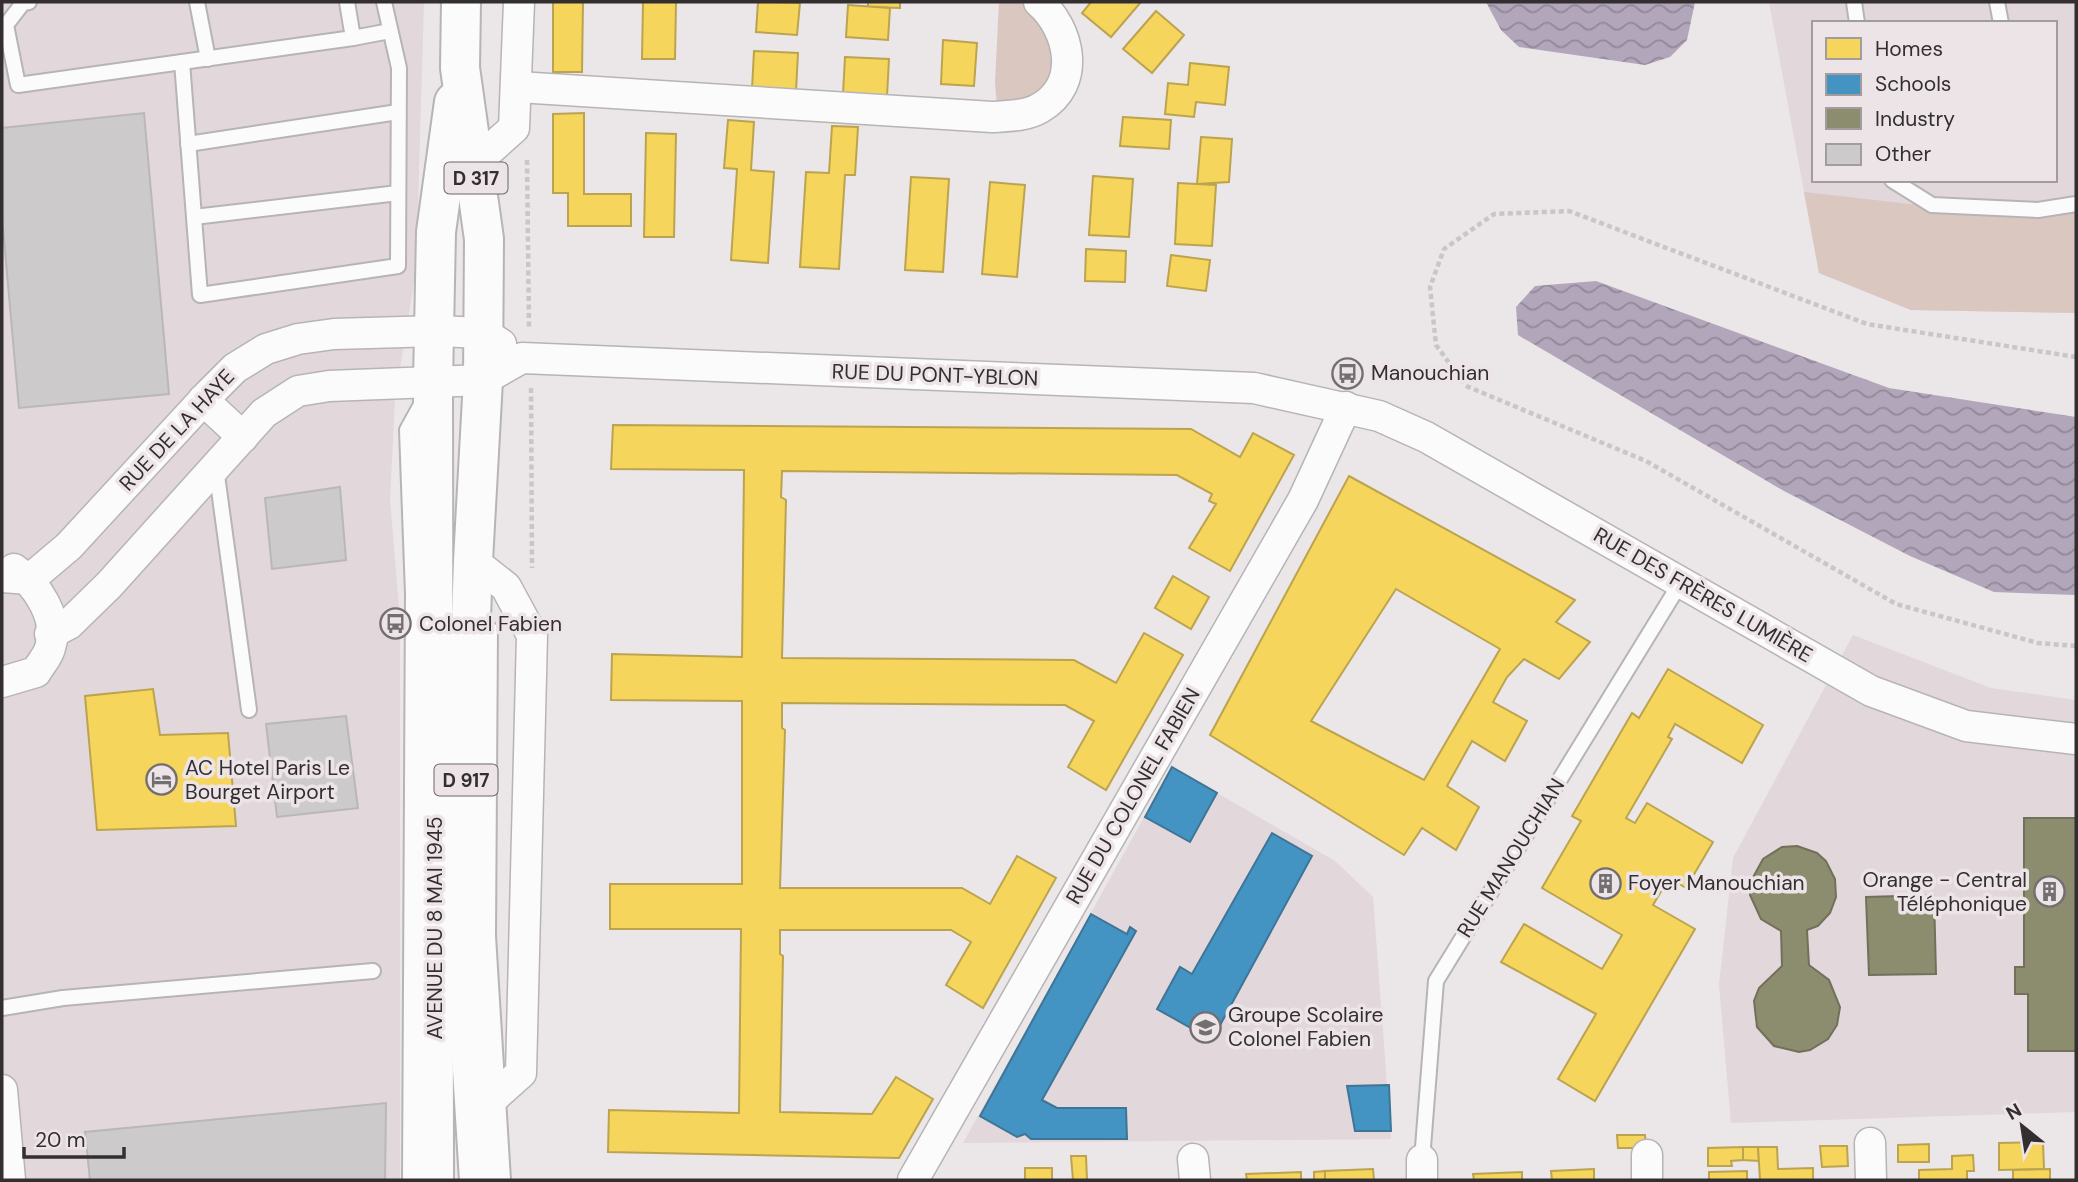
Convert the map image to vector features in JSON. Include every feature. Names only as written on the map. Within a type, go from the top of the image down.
[{"type":"main road","name":"D 317","points":[[433,382],[437,331],[436,232],[442,175],[460,68],[461,2]]},
{"type":"main road","name":"D 317","points":[[460,68],[484,239],[483,380]]},
{"type":"main road","name":"AVENUE DU 8 MAI 1945","points":[[479,1180],[485,1104],[468,1006],[466,791],[487,582],[483,380]]},
{"type":"main road","name":"AVENUE DU 8 MAI 1945","points":[[433,382],[434,1180]]},
{"type":"street","points":[[474,164],[514,128],[518,87],[519,2]]},
{"type":"street","points":[[518,87],[992,117],[1018,115],[1039,109],[1055,97],[1068,78],[1067,48],[1053,14],[1039,2]]},
{"type":"street","points":[[50,634],[69,624],[109,585],[264,413],[298,391],[329,386],[483,380],[522,358],[484,332],[437,331]]},
{"type":"street","name":"RUE DE LA HAYE","points":[[16,578],[69,547],[203,400],[235,368],[266,349],[334,334],[437,331]]},
{"type":"street","name":"RUE DU PONT-YBLON","points":[[522,358],[1254,388],[1346,407]]},
{"type":"street","points":[[203,400],[243,437]]},
{"type":"street","name":"RUE DES FRÈRES LUMIÈRE","points":[[1346,407],[1379,416],[1426,437],[1871,691],[1966,726],[2076,739]]},
{"type":"street","name":"RUE DU COLONEL FABIEN","points":[[913,1180],[1303,500],[1346,407]]},
{"type":"street","points":[[2,567],[9,566],[50,618],[51,647],[36,672],[2,682]]},
{"type":"street","points":[[485,1104],[521,1073],[532,635],[506,587],[487,582]]},
{"type":"street","points":[[2,1090],[10,1180]]},
{"type":"street","points":[[1870,1143],[1871,1180]]},
{"type":"lane","points":[[29,2],[23,3],[6,25],[18,85],[390,31]]},
{"type":"lane","points":[[197,2],[208,59]]},
{"type":"lane","points":[[347,2],[353,38]]},
{"type":"lane","points":[[182,62],[200,295],[398,267],[399,68],[384,2]]},
{"type":"lane","points":[[1854,2],[1857,21]]},
{"type":"lane","points":[[1997,2],[2001,21]]},
{"type":"lane","points":[[188,144],[398,112]]},
{"type":"lane","points":[[1895,182],[1932,205],[2038,210],[2076,204]]},
{"type":"lane","points":[[194,217],[398,193]]},
{"type":"lane","points":[[483,380],[496,419],[496,431]]},
{"type":"lane","points":[[410,1180],[413,594],[407,430],[433,382]]},
{"type":"lane","points":[[216,466],[249,710]]},
{"type":"lane","points":[[487,582],[488,936],[485,1104],[503,1180]]},
{"type":"lane","name":"RUE MANOUCHIAN","points":[[1422,1170],[1436,981],[1681,582]]},
{"type":"lane","points":[[2,1008],[63,998],[373,971]]},
{"type":"path","points":[[2076,357],[1867,324],[1569,211],[1494,214],[1444,249],[1430,287],[1436,345],[1466,386],[1646,461],[1896,604],[2038,643],[2076,646]]},
{"type":"shaded area","points":[[2,2],[424,2],[416,270],[395,399],[390,499],[400,620],[400,1180],[2,1180]]},
{"type":"shaded area","points":[[999,2],[1022,2],[1057,40],[1053,72],[1045,90],[1028,99],[997,106],[995,83]]},
{"type":"shaded area","points":[[1769,2],[2076,2],[2076,313],[1911,310],[1819,273]]},
{"type":"shaded area","points":[[1804,192],[1954,209],[2076,208],[2076,313],[1911,310],[1819,273]]},
{"type":"shaded area","points":[[1853,635],[1991,688],[2076,700],[2076,1112],[1731,1123],[1719,985],[1733,858]]},
{"type":"shaded area","name":"Groupe Scolaire Colonel Fabien","points":[[1172,767],[1335,861],[1373,897],[1391,1139],[963,1143]]},
{"type":"water","points":[[1486,2],[1695,2],[1687,40],[1670,57],[1645,65],[1519,47],[1501,30]]},
{"type":"water","points":[[1596,281],[1889,388],[2076,417],[2076,595],[1994,592],[1910,556],[1784,491],[1518,335],[1516,307],[1535,286]]},
{"type":"building: Homes","points":[[553,2],[583,2],[582,72],[553,72]]},
{"type":"building: Homes","points":[[643,2],[676,2],[675,59],[642,59]]},
{"type":"building: Homes","points":[[758,2],[800,3],[797,35],[756,32]]},
{"type":"building: Homes","points":[[868,2],[900,2],[900,8],[868,7]]},
{"type":"building: Homes","points":[[1091,2],[1141,2],[1111,37],[1082,13]]},
{"type":"building: Homes","points":[[848,5],[890,8],[888,40],[846,37]]},
{"type":"building: Homes","points":[[1156,11],[1184,35],[1152,73],[1123,49]]},
{"type":"building: Homes","points":[[943,40],[977,43],[974,86],[941,84]]},
{"type":"building: Homes","points":[[754,51],[798,53],[796,91],[752,89]]},
{"type":"building: Homes","points":[[845,57],[889,59],[887,96],[843,94]]},
{"type":"building: Homes","points":[[1190,63],[1229,67],[1225,105],[1196,102],[1194,117],[1165,114],[1168,83],[1188,85]]},
{"type":"building: Homes","points":[[584,113],[584,194],[631,194],[631,226],[568,226],[568,193],[553,193],[553,114]]},
{"type":"building: Homes","points":[[1123,117],[1171,120],[1169,149],[1120,146]]},
{"type":"building: Homes","points":[[728,120],[754,122],[751,170],[774,172],[768,263],[731,260],[737,169],[724,168]]},
{"type":"building: Homes","points":[[832,126],[858,127],[855,175],[845,175],[839,269],[800,267],[806,172],[829,173]]},
{"type":"building: Homes","points":[[646,133],[676,134],[674,237],[644,237]]},
{"type":"building: Homes","points":[[1201,137],[1232,139],[1229,182],[1197,184]]},
{"type":"building: Homes","points":[[1093,176],[1133,179],[1129,237],[1089,235]]},
{"type":"building: Homes","points":[[911,177],[949,179],[943,272],[905,270]]},
{"type":"building: Homes","points":[[990,182],[1025,185],[1017,277],[982,274]]},
{"type":"building: Homes","points":[[1178,183],[1216,185],[1212,246],[1175,244]]},
{"type":"building: Homes","points":[[1086,249],[1126,251],[1125,282],[1085,281]]},
{"type":"building: Homes","points":[[1171,255],[1210,260],[1206,291],[1167,286]]},
{"type":"building: Homes","points":[[613,425],[1191,429],[1240,457],[1253,433],[1294,455],[1230,571],[1189,548],[1216,504],[1209,501],[1212,494],[1177,475],[782,471],[781,497],[786,500],[782,658],[1074,660],[1116,683],[1144,633],[1183,655],[1106,790],[1068,767],[1094,721],[1065,705],[782,703],[782,728],[785,730],[780,888],[962,888],[990,904],[1017,856],[1056,878],[983,1008],[946,985],[971,942],[951,930],[780,930],[780,954],[783,956],[780,1112],[872,1114],[896,1077],[933,1099],[899,1158],[608,1152],[609,1110],[739,1113],[741,929],[610,929],[610,884],[742,884],[742,701],[611,700],[612,654],[742,657],[744,470],[611,469]]},
{"type":"building: Homes","points":[[1349,476],[1575,600],[1556,622],[1590,642],[1559,679],[1524,659],[1507,677],[1493,702],[1527,721],[1505,761],[1472,741],[1447,786],[1479,807],[1456,850],[1422,828],[1404,855],[1210,735]],"holes":[[[1396,589],[1500,649],[1424,780],[1311,721]]]},
{"type":"building: Homes","points":[[1173,576],[1209,597],[1191,629],[1155,608]]},
{"type":"building: Homes","name":"Foyer Manouchian","points":[[1668,669],[1763,725],[1742,763],[1675,724],[1668,737],[1672,739],[1626,818],[1635,823],[1647,803],[1713,842],[1686,888],[1669,878],[1653,905],[1695,929],[1595,1101],[1558,1079],[1596,1014],[1501,962],[1524,924],[1602,969],[1622,935],[1542,888],[1581,821],[1572,816],[1632,713],[1639,718]]},
{"type":"building: Homes","name":"AC Hotel Paris Le Bourget Airport","points":[[153,689],[160,735],[228,733],[236,826],[97,830],[85,696]]},
{"type":"building: Homes","points":[[1617,1135],[1645,1135],[1646,1148],[1618,1148]]},
{"type":"building: Homes","points":[[2043,1142],[2044,1169],[1999,1170],[1999,1143]]},
{"type":"building: Homes","points":[[1929,1144],[1929,1162],[1898,1162],[1898,1145]]},
{"type":"building: Homes","points":[[1820,1146],[1847,1146],[1848,1166],[1822,1167]]},
{"type":"building: Homes","points":[[1743,1147],[1743,1160],[1731,1161],[1732,1166],[1708,1166],[1708,1148]]},
{"type":"building: Homes","points":[[1743,1147],[1758,1147],[1759,1161],[1743,1160]]},
{"type":"building: Homes","points":[[1758,1147],[1777,1147],[1778,1169],[1813,1168],[1813,1180],[1760,1180]]},
{"type":"building: Homes","points":[[1973,1155],[1974,1171],[1967,1171],[1967,1180],[1919,1180],[1919,1170],[1952,1169],[1952,1156]]},
{"type":"building: Homes","points":[[1071,1156],[1086,1156],[1087,1180],[1073,1180]]},
{"type":"building: Homes","points":[[1025,1168],[1052,1168],[1052,1180],[1025,1180]]},
{"type":"building: Homes","points":[[1373,1169],[1374,1180],[1325,1180],[1324,1171]]},
{"type":"building: Homes","points":[[1594,1169],[1594,1180],[1552,1180],[1551,1171]]},
{"type":"building: Homes","points":[[2050,1169],[2050,1180],[2013,1180],[2013,1170]]},
{"type":"building: Homes","points":[[1325,1171],[1325,1180],[1314,1180],[1314,1172]]},
{"type":"building: Homes","points":[[1747,1171],[1747,1180],[1709,1180],[1709,1172]]},
{"type":"building: Homes","points":[[1301,1172],[1301,1180],[1247,1180],[1246,1174]]},
{"type":"building: Homes","points":[[1522,1172],[1522,1180],[1474,1180],[1473,1174]]},
{"type":"building: Schools","points":[[1172,767],[1217,793],[1190,842],[1145,817]]},
{"type":"building: Schools","points":[[1272,833],[1312,856],[1212,1040],[1157,1009],[1180,967],[1192,974]]},
{"type":"building: Schools","points":[[1091,914],[1127,934],[1130,927],[1136,931],[1042,1100],[1057,1108],[1126,1108],[1127,1139],[1031,1139],[1025,1134],[1017,1137],[980,1116]]},
{"type":"building: Schools","points":[[1389,1085],[1391,1131],[1355,1131],[1347,1086]]},
{"type":"building: Industry","name":"Orange - Central Téléphonique","points":[[2024,818],[2076,818],[2076,1051],[2028,1051],[2028,994],[2015,994],[2015,967],[2024,967]]},
{"type":"building: Industry","points":[[1797,846],[1817,853],[1826,861],[1835,879],[1836,897],[1830,913],[1818,926],[1807,930],[1809,965],[1829,980],[1840,1007],[1837,1025],[1828,1039],[1810,1050],[1799,1052],[1774,1046],[1757,1027],[1754,1001],[1759,988],[1782,966],[1781,931],[1761,919],[1750,895],[1751,881],[1763,859],[1782,847]]},
{"type":"building: Industry","points":[[1934,895],[1936,974],[1869,975],[1866,897]]},
{"type":"building: Other","points":[[144,113],[169,394],[19,408],[2,217],[2,128]]},
{"type":"building: Other","points":[[340,487],[346,560],[272,569],[265,498]]},
{"type":"building: Other","points":[[346,716],[358,808],[277,817],[266,724]]},
{"type":"building: Other","points":[[386,1103],[385,1180],[90,1180],[85,1132]]},
{"type":"place","name":"Manouchian","points":[[1348,373]]},
{"type":"place","name":"Colonel Fabien","points":[[396,624]]},
{"type":"place","name":"AC Hotel Paris Le Bourget Airport","points":[[162,780]]},
{"type":"place","name":"Foyer Manouchian","points":[[1605,883]]},
{"type":"place","name":"Orange - Central Téléphonique","points":[[2050,892]]},
{"type":"place","name":"Groupe Scolaire Colonel Fabien","points":[[1205,1027]]}]
